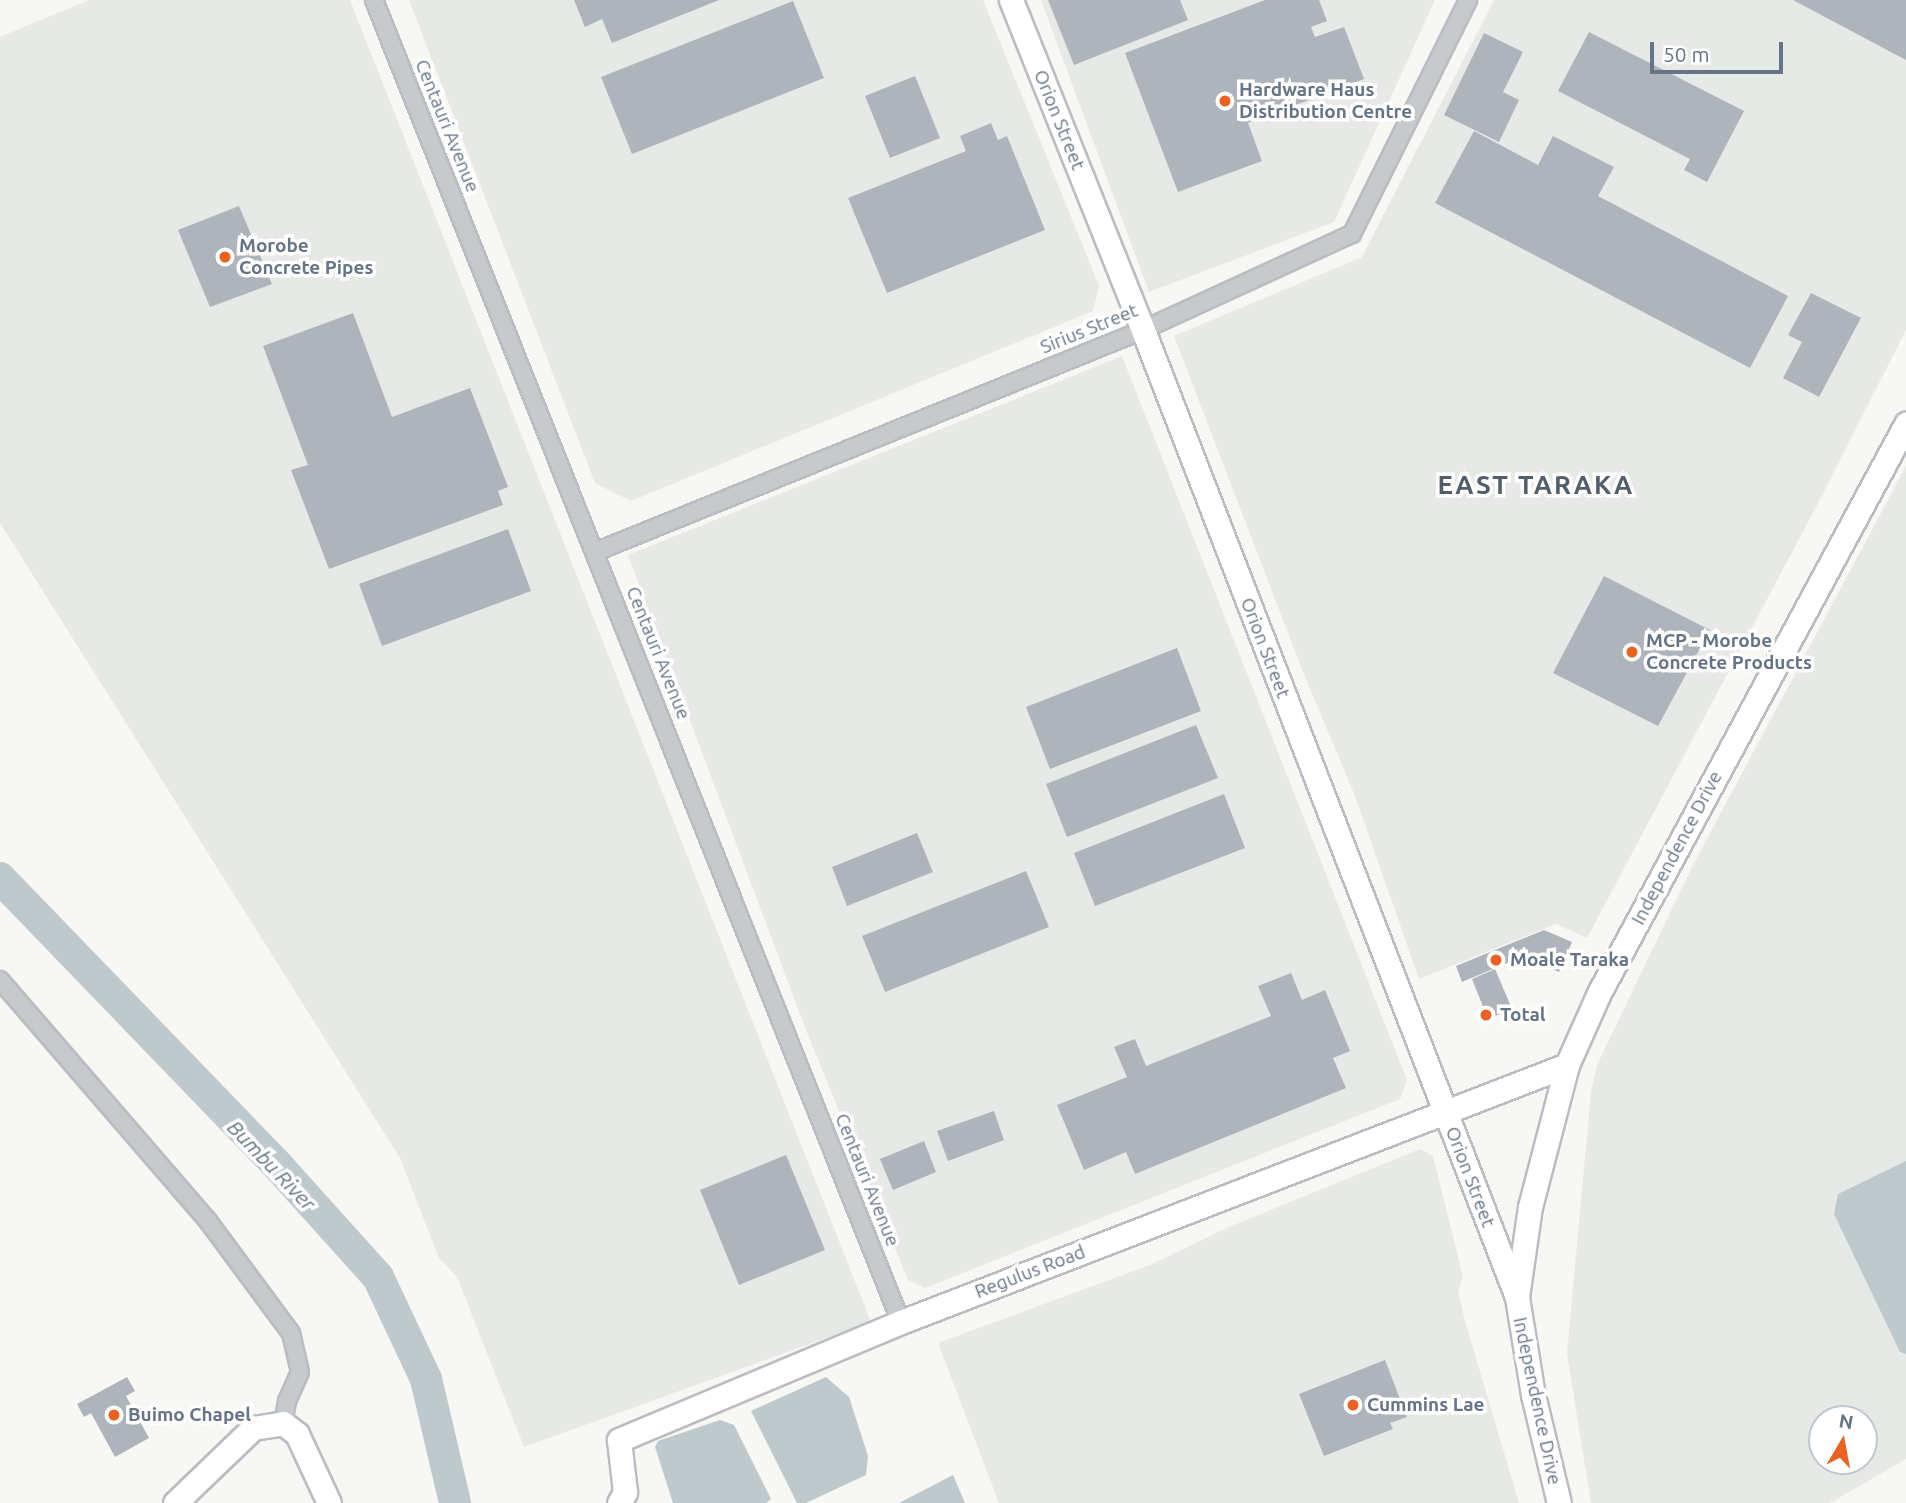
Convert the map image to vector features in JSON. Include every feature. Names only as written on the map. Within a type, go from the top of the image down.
[{"type":"street","name":"Centauri Avenue","points":[[374,0],[901,1322]]},
{"type":"street","name":"Orion Street","points":[[1011,0],[1143,330],[1517,1297]]},
{"type":"street","name":"Sirius Street","points":[[595,552],[1143,330],[1352,234],[1468,0]]},
{"type":"street","name":"Independence Drive","points":[[1559,1503],[1533,1395],[1517,1297],[1530,1207],[1567,1065],[1599,993],[1906,424]]},
{"type":"street","points":[[0,979],[208,1221],[291,1333],[300,1372],[287,1401],[283,1423]]},
{"type":"street","name":"Regulus Road","points":[[619,1503],[625,1492],[619,1440],[901,1322],[1567,1065]]},
{"type":"street","points":[[176,1503],[253,1427],[283,1423],[297,1434],[329,1503]]},
{"type":"shaded area","points":[[89,0],[350,0],[871,1322],[524,1447],[457,1277],[439,1258],[400,1158],[0,523],[0,37]]},
{"type":"shaded area","points":[[409,0],[983,0],[1099,286],[1093,311],[631,501],[595,483]]},
{"type":"shaded area","points":[[1041,0],[1435,0],[1334,222],[1149,292]]},
{"type":"shaded area","points":[[1494,0],[1906,0],[1906,330],[1815,509],[1587,938],[1556,924],[1419,979],[1355,796],[1303,672],[1174,336],[1362,257]]},
{"type":"shaded area","points":[[1122,356],[1407,1080],[1400,1099],[925,1288],[908,1280],[806,1030],[628,555]]},
{"type":"shaded area","points":[[1906,466],[1906,1459],[1830,1503],[1591,1503],[1567,1354],[1591,1092],[1597,1065],[1693,865]]},
{"type":"shaded area","points":[[1420,1149],[1433,1156],[1463,1277],[1458,1291],[1465,1321],[1519,1503],[999,1503],[938,1343],[1150,1265],[1229,1227]]},
{"type":"shaded area","points":[[1906,1161],[1906,1354],[1900,1352],[1834,1214],[1838,1194]]},
{"type":"shaded area","points":[[826,1377],[849,1397],[868,1456],[866,1475],[806,1503],[797,1503],[751,1411]]},
{"type":"shaded area","points":[[720,1420],[734,1425],[771,1499],[766,1503],[673,1503],[655,1447],[658,1441]]},
{"type":"shaded area","points":[[953,1475],[965,1503],[899,1503]]},
{"type":"building","points":[[574,0],[719,0],[612,43],[602,19],[585,27]]},
{"type":"building","points":[[1048,0],[1180,0],[1188,20],[1074,65]]},
{"type":"building","name":"Hardware Haus Distribution Centre","points":[[1265,0],[1319,0],[1327,21],[1311,27],[1315,37],[1344,27],[1364,79],[1248,123],[1262,161],[1178,192],[1125,53]]},
{"type":"building","points":[[1793,0],[1906,0],[1906,60]]},
{"type":"building","points":[[793,1],[824,78],[632,154],[601,77]]},
{"type":"building","points":[[1589,32],[1744,111],[1707,182],[1684,170],[1690,159],[1558,91]]},
{"type":"building","points":[[1484,33],[1523,52],[1503,92],[1519,100],[1499,142],[1444,115]]},
{"type":"building","points":[[915,76],[940,138],[890,158],[865,96]]},
{"type":"building","points":[[991,123],[998,140],[1007,136],[1045,230],[887,293],[848,198],[966,151],[960,136]]},
{"type":"building","points":[[1474,131],[1538,165],[1553,136],[1614,167],[1598,196],[1788,296],[1750,368],[1435,203]]},
{"type":"building","name":"Morobe Concrete Pipes","points":[[239,206],[272,284],[210,307],[178,230]]},
{"type":"building","points":[[1811,293],[1861,318],[1819,397],[1783,378],[1802,342],[1788,335]]},
{"type":"building","points":[[353,313],[392,417],[470,388],[508,487],[498,491],[503,505],[329,569],[291,470],[308,465],[263,346]]},
{"type":"building","points":[[508,529],[531,591],[382,646],[359,584]]},
{"type":"building","points":[[1604,576],[1710,630],[1658,726],[1553,673]]},
{"type":"building","points":[[1177,648],[1201,711],[1050,769],[1026,707]]},
{"type":"building","points":[[1196,725],[1218,778],[1067,837],[1046,784]]},
{"type":"building","points":[[1224,794],[1245,848],[1095,906],[1074,853]]},
{"type":"building","points":[[917,833],[933,872],[847,906],[832,867]]},
{"type":"building","points":[[1026,871],[1049,927],[885,992],[862,936]]},
{"type":"building","points":[[1544,930],[1572,942],[1559,972],[1524,956],[1462,982],[1456,966]]},
{"type":"building","points":[[1495,969],[1512,1009],[1488,1019],[1472,979]]},
{"type":"building","points":[[1291,973],[1302,1000],[1325,990],[1350,1051],[1333,1058],[1346,1088],[1135,1174],[1126,1152],[1084,1170],[1057,1105],[1127,1077],[1114,1047],[1135,1039],[1146,1066],[1271,1016],[1258,986]]},
{"type":"building","points":[[994,1111],[1004,1140],[948,1161],[937,1131]]},
{"type":"building","points":[[924,1141],[936,1172],[893,1190],[880,1159]]},
{"type":"building","points":[[786,1155],[825,1250],[739,1285],[700,1190]]},
{"type":"building","name":"Cummins Lae","points":[[1385,1360],[1407,1417],[1390,1423],[1393,1429],[1324,1456],[1299,1394]]},
{"type":"building","name":"Buimo Chapel","points":[[127,1377],[135,1391],[126,1396],[149,1438],[115,1457],[91,1413],[84,1417],[77,1404]]},
{"type":"waterway","name":"Bumbu River","points":[[0,878],[278,1166],[378,1277],[426,1379],[455,1503]]},
{"type":"place","name":"Hardware Haus Distribution Centre","points":[[1225,101]]},
{"type":"place","name":"Morobe Concrete Pipes","points":[[225,257]]},
{"type":"place","name":"MCP - Morobe Concrete Products","points":[[1632,652]]},
{"type":"place","name":"Moale Taraka","points":[[1496,960]]},
{"type":"place","name":"Total","points":[[1486,1015]]},
{"type":"place","name":"Cummins Lae","points":[[1353,1405]]},
{"type":"place","name":"Buimo Chapel","points":[[114,1415]]},
{"type":"district","name":"EAST TARAKA","points":[[1536,485]]}]
